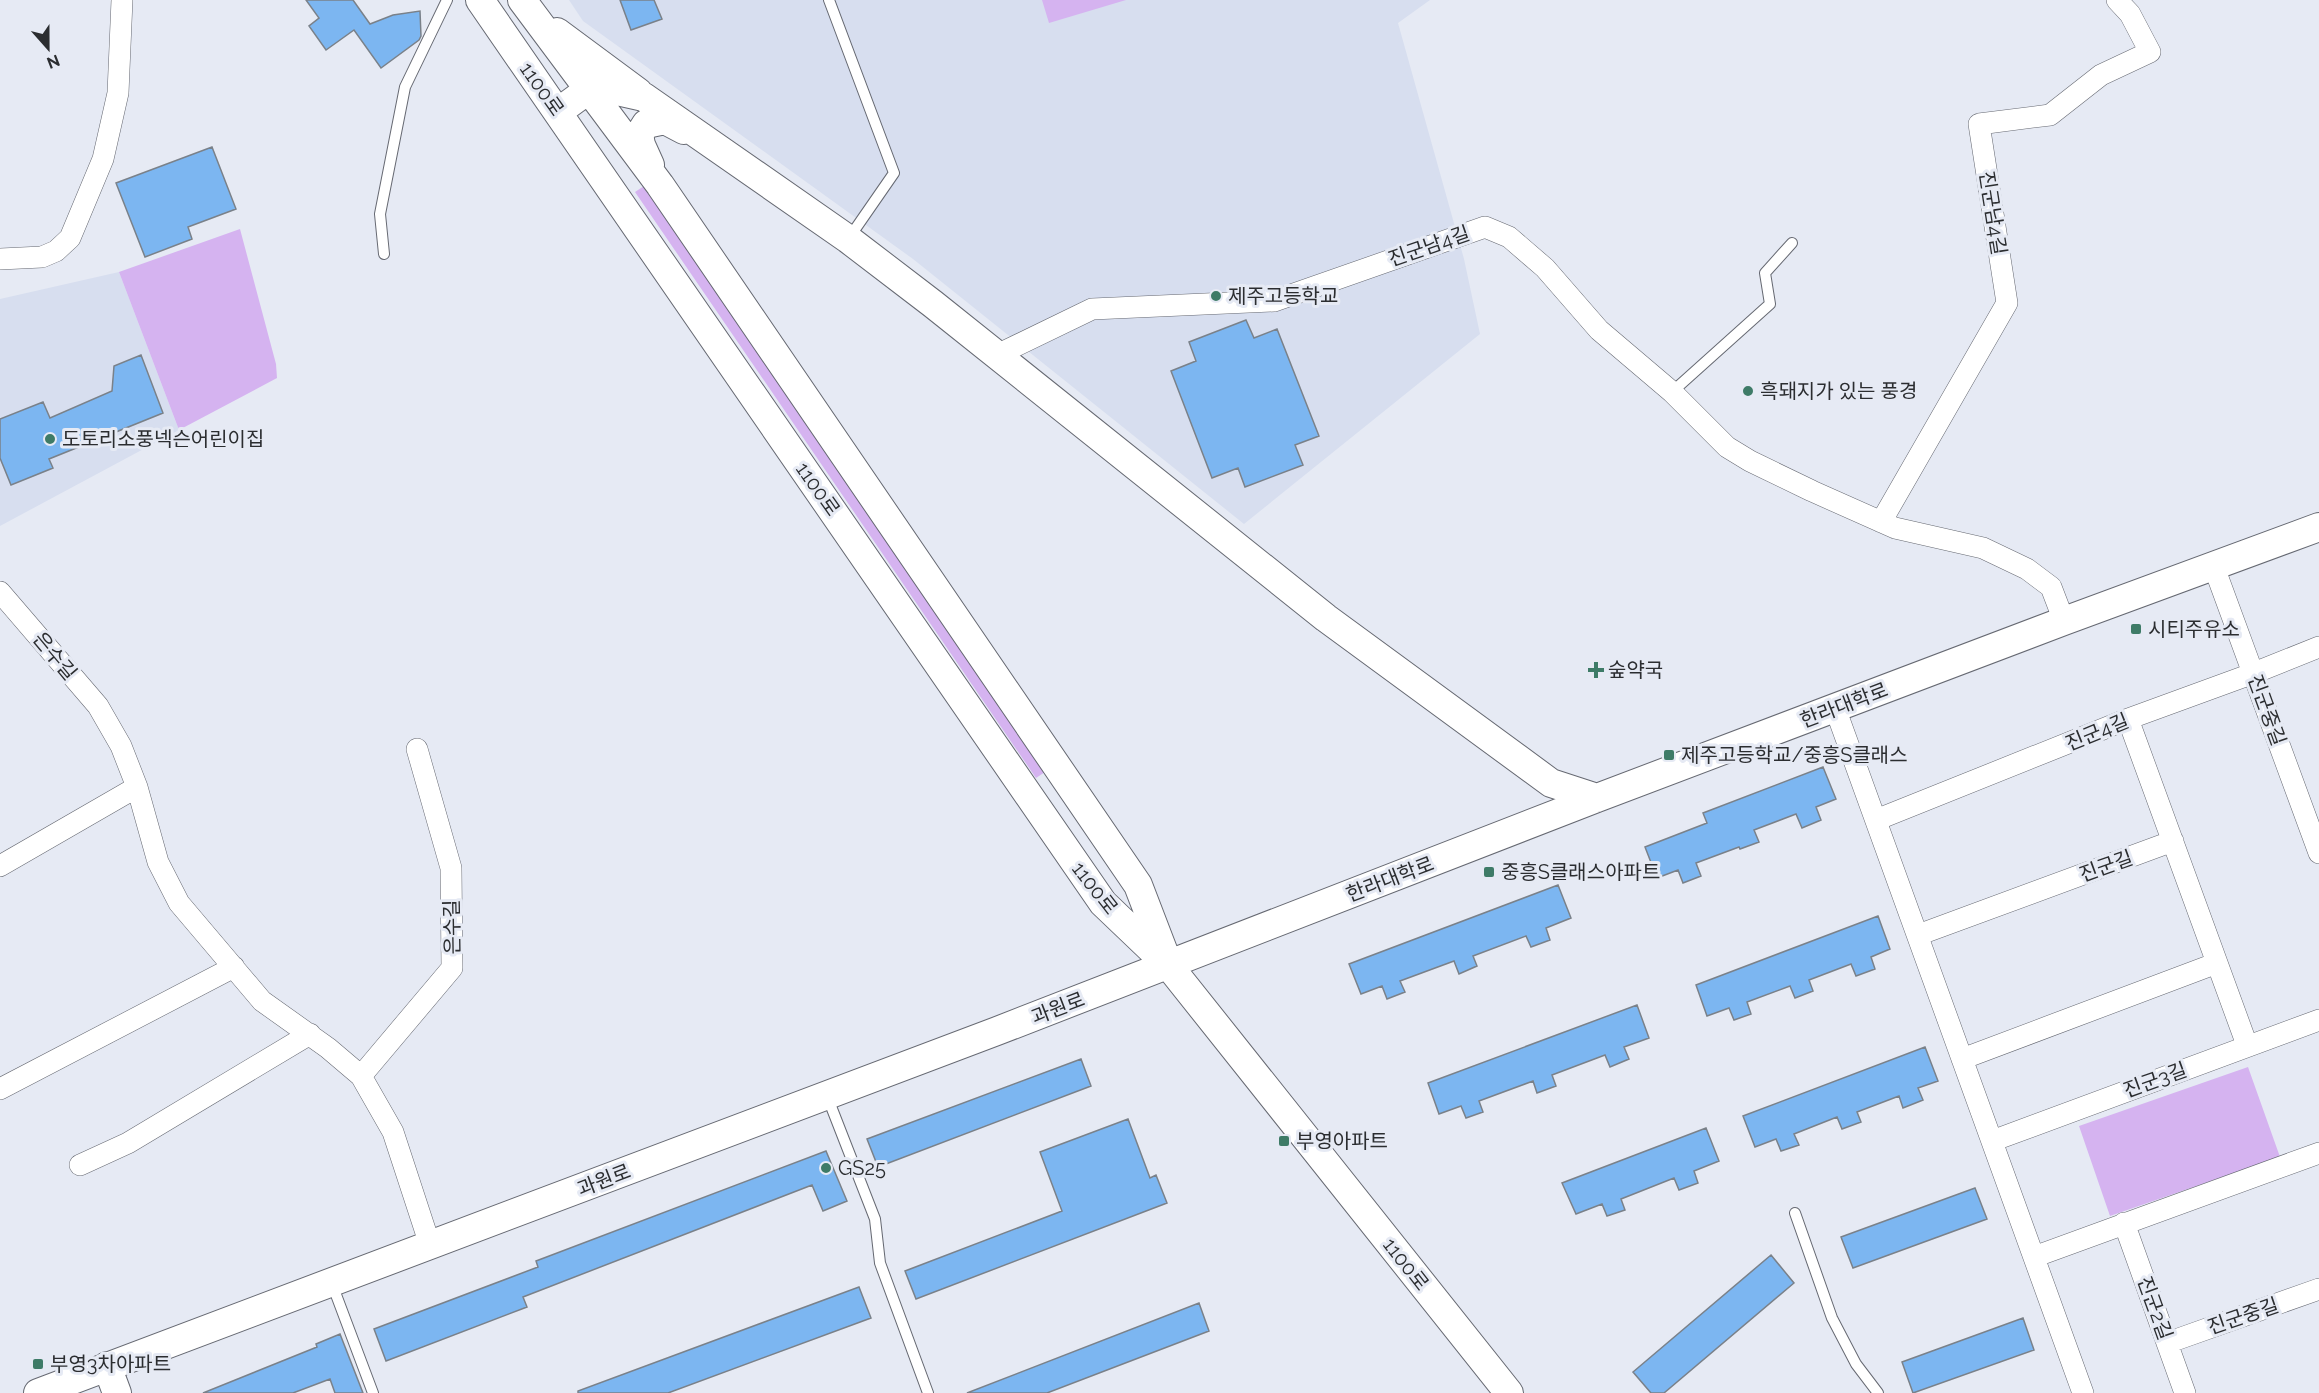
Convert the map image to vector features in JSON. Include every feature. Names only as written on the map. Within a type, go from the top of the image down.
[{"type":"main road","name":"1100로","points":[[480,0],[1102,903],[1169,966],[1509,1393]]},
{"type":"main road","name":"1100로","points":[[524,3],[660,185],[1137,885],[1169,966]]},
{"type":"main road","points":[[524,3],[575,46],[644,97],[848,239],[1326,618],[1551,783],[1597,798]]},
{"type":"main road","points":[[558,112],[588,90],[613,90],[644,97]]},
{"type":"main road","points":[[660,185],[641,145],[639,135],[646,124],[665,120],[713,144]]},
{"type":"main road","name":"한라대학로","points":[[1169,966],[1597,798],[2319,527]]},
{"type":"main road","name":"과원로","points":[[38,1393],[1169,966]]},
{"type":"main road","points":[[107,1366],[117,1393]]},
{"type":"street","points":[[0,258],[42,256],[56,251],[70,238],[103,159],[118,93],[122,0]]},
{"type":"street","name":"진군남4길","points":[[1881,522],[2007,303],[1979,124],[2050,115],[2102,75],[2150,52],[2130,14],[2117,0]]},
{"type":"street","name":"진군남4길","points":[[997,355],[1092,309],[1274,300],[1485,227],[1509,237],[1545,268],[1599,330],[1672,392],[1727,447],[1812,491],[1895,528],[1983,548],[2027,569],[2051,587],[2064,621]]},
{"type":"street","name":"진군중길","points":[[2214,567],[2319,853]]},
{"type":"street","name":"은수길","points":[[0,592],[98,706],[121,746],[137,787],[158,862],[179,903],[262,1001],[310,1034],[360,1076],[393,1132],[430,1245]]},
{"type":"street","name":"진군4길","points":[[1876,820],[2128,719],[2254,673],[2319,646]]},
{"type":"street","points":[[1835,708],[2083,1393]]},
{"type":"street","points":[[2128,719],[2247,1045]]},
{"type":"street","name":"은수길","points":[[360,1076],[452,968],[451,868],[417,749]]},
{"type":"street","points":[[0,866],[137,787]]},
{"type":"street","name":"진군길","points":[[1918,935],[2173,841]]},
{"type":"street","points":[[1962,1059],[2217,963]]},
{"type":"street","points":[[0,1089],[234,968]]},
{"type":"street","name":"진군3길","points":[[1992,1141],[2319,1020]]},
{"type":"street","points":[[80,1165],[128,1143],[310,1034]]},
{"type":"street","points":[[2034,1257],[2319,1153]]},
{"type":"street","name":"진군2길","points":[[2124,1223],[2185,1393]]},
{"type":"street","name":"진군중길","points":[[2167,1343],[2319,1289]]},
{"type":"lane","points":[[384,254],[380,214],[405,87],[447,0]]},
{"type":"lane","points":[[829,0],[894,172],[848,239]]},
{"type":"lane","points":[[1672,392],[1770,304],[1765,273],[1792,243]]},
{"type":"lane","points":[[827,1095],[875,1219],[880,1263],[928,1393]]},
{"type":"lane","points":[[1795,1213],[1832,1318],[1856,1364],[1878,1393]]},
{"type":"lane","points":[[331,1283],[373,1393]]},
{"type":"shaded area","name":"제주고등학교","points":[[569,0],[1430,0],[1398,23],[1464,259],[1480,334],[1244,524],[913,259],[583,21]]},
{"type":"shaded area","points":[[1042,0],[1126,0],[1049,23]]},
{"type":"shaded area","points":[[644,186],[1045,772],[1036,778],[635,192]]},
{"type":"shaded area","points":[[240,229],[276,364],[277,378],[179,430],[119,272]]},
{"type":"shaded area","points":[[119,272],[179,430],[0,526],[0,299]]},
{"type":"shaded area","points":[[2248,1067],[2280,1157],[2110,1216],[2079,1126]]},
{"type":"building","points":[[306,0],[353,0],[370,24],[393,15],[420,11],[421,36],[419,40],[381,68],[354,30],[326,50],[309,26],[319,18]]},
{"type":"building","points":[[620,0],[654,0],[662,19],[631,30]]},
{"type":"building","points":[[212,147],[236,209],[188,227],[192,239],[145,257],[116,183]]},
{"type":"building","points":[[1246,320],[1254,338],[1277,329],[1319,436],[1295,445],[1303,465],[1245,487],[1238,468],[1212,478],[1171,371],[1196,361],[1189,342]]},
{"type":"building","name":"도토리소풍넥슨어린이집","points":[[141,355],[163,413],[49,459],[53,468],[11,485],[0,458],[0,419],[43,402],[50,418],[112,391],[114,366]]},
{"type":"building","points":[[1823,767],[1836,799],[1816,807],[1821,820],[1802,828],[1796,814],[1754,830],[1759,842],[1696,863],[1701,876],[1683,883],[1678,870],[1657,878],[1645,847],[1707,823],[1703,813]]},
{"type":"building","points":[[1558,885],[1571,918],[1546,928],[1550,940],[1531,947],[1526,936],[1473,956],[1477,966],[1459,974],[1454,961],[1400,981],[1405,992],[1387,999],[1382,986],[1361,994],[1349,964]]},
{"type":"building","points":[[1878,916],[1890,949],[1871,957],[1875,969],[1856,976],[1851,964],[1809,980],[1813,991],[1795,998],[1790,986],[1747,1002],[1751,1014],[1734,1020],[1729,1008],[1707,1016],[1696,985]]},
{"type":"building","points":[[1637,1005],[1649,1038],[1624,1047],[1629,1059],[1610,1067],[1605,1055],[1552,1075],[1556,1086],[1537,1093],[1533,1081],[1479,1101],[1483,1112],[1466,1118],[1461,1106],[1439,1114],[1428,1083]]},
{"type":"building","points":[[1925,1047],[1938,1081],[1918,1088],[1923,1100],[1903,1108],[1899,1096],[1857,1112],[1861,1122],[1842,1129],[1837,1117],[1794,1134],[1799,1145],[1781,1151],[1776,1139],[1755,1147],[1743,1116]]},
{"type":"building","points":[[1081,1059],[1091,1086],[878,1167],[867,1139]]},
{"type":"building","points":[[1128,1119],[1150,1178],[1156,1175],[1167,1203],[916,1299],[905,1271],[1062,1211],[1040,1152]]},
{"type":"building","points":[[1706,1128],[1719,1161],[1694,1171],[1698,1183],[1679,1190],[1674,1178],[1621,1199],[1625,1210],[1607,1216],[1602,1204],[1576,1214],[1562,1183]]},
{"type":"building","points":[[826,1151],[847,1201],[823,1211],[812,1185],[523,1297],[527,1307],[386,1361],[374,1329],[538,1267],[536,1261]]},
{"type":"building","points":[[1975,1188],[1987,1219],[1853,1268],[1841,1237]]},
{"type":"building","points":[[1771,1255],[1794,1283],[1664,1393],[1651,1393],[1633,1372]]},
{"type":"building","points":[[859,1287],[871,1318],[668,1393],[578,1393],[578,1391]]},
{"type":"building","points":[[1199,1303],[1209,1331],[1047,1393],[967,1393]]},
{"type":"building","points":[[2023,1318],[2034,1350],[1913,1393],[1902,1362]]},
{"type":"building","points":[[340,1334],[363,1393],[335,1393],[330,1379],[293,1393],[203,1393],[317,1347],[316,1344]]},
{"type":"place","name":"제주고등학교","points":[[1216,296]]},
{"type":"place","name":"흑돼지가 있는 풍경","points":[[1748,391]]},
{"type":"place","name":"도토리소풍넥슨어린이집","points":[[50,439]]},
{"type":"place","name":"시티주유소","points":[[2136,629]]},
{"type":"place","name":"숲약국","points":[[1596,670]]},
{"type":"place","name":"제주고등학교/중흥S클래스","points":[[1669,755]]},
{"type":"place","name":"중흥S클래스아파트","points":[[1489,872]]},
{"type":"place","name":"부영아파트","points":[[1284,1141]]},
{"type":"place","name":"GS25","points":[[826,1168]]},
{"type":"place","name":"부영3차아파트","points":[[38,1364]]}]
